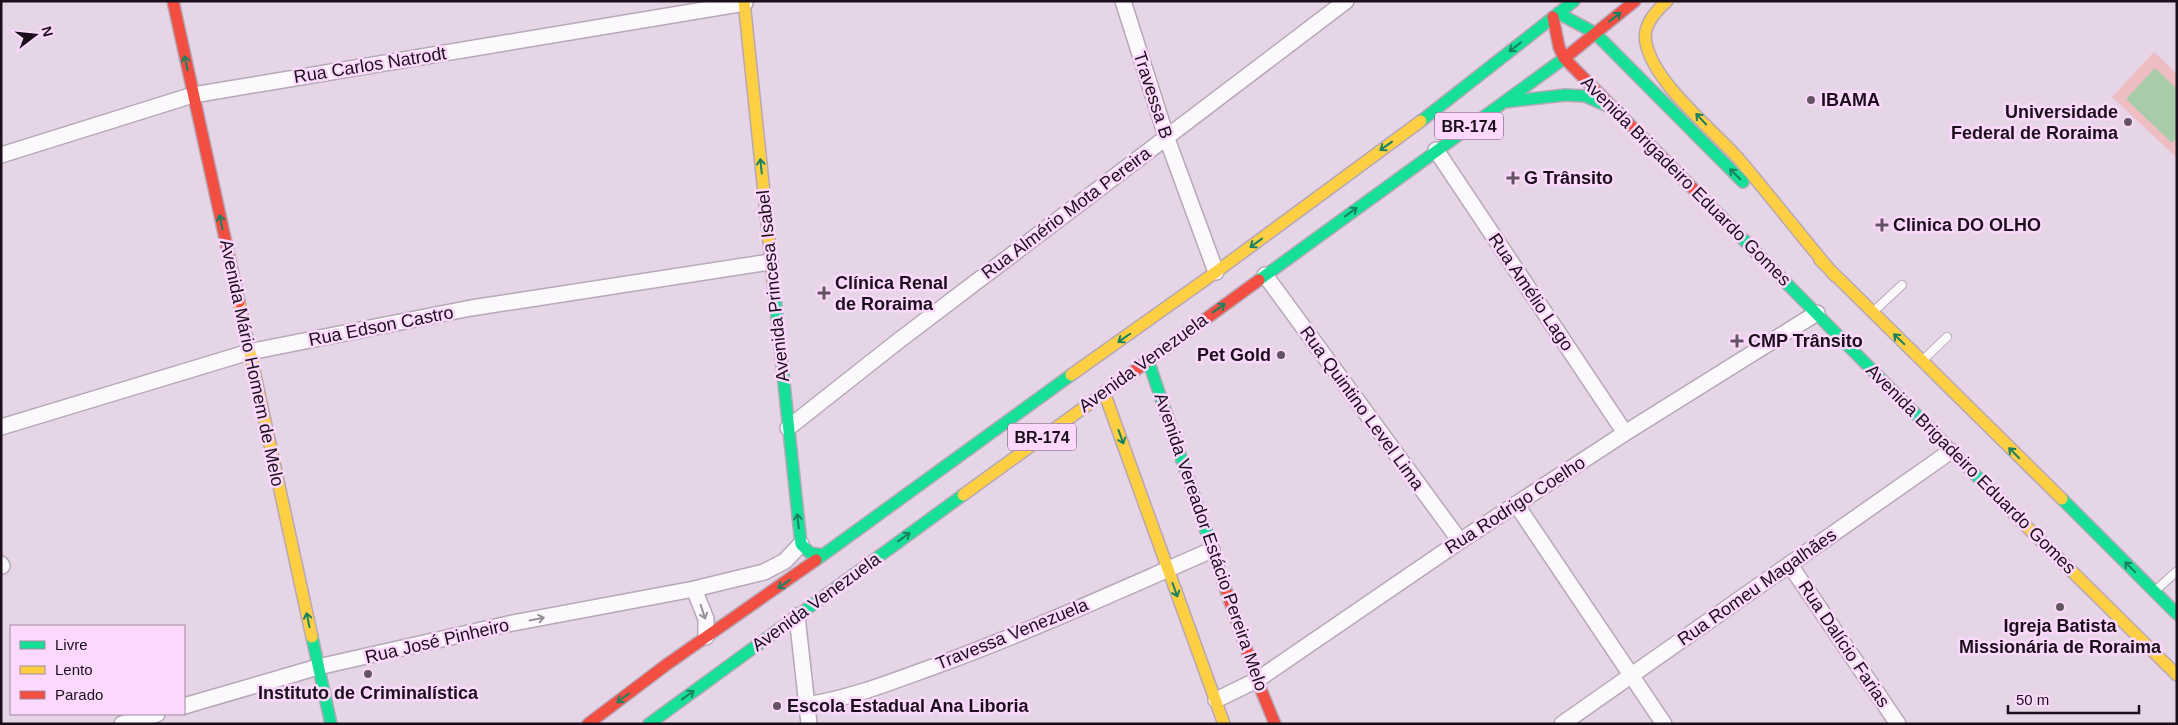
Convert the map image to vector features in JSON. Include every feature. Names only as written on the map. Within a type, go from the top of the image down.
[{"type":"main road","name":"Avenida Mário Homem de Melo","points":[[172,1],[331,724]]},
{"type":"main road","name":"Avenida Venezuela","points":[[588,724],[917,485],[1216,272],[1421,121],[1574,1]]},
{"type":"main road","name":"Avenida Venezuela","points":[[649,724],[1564,58],[1636,1]]},
{"type":"main road","points":[[1667,1],[1656,11],[1646,32],[1647,50],[1658,71],[1725,144],[1835,276]]},
{"type":"main road","name":"Avenida Princesa Isabel","points":[[744,2],[800,544]]},
{"type":"main road","points":[[1556,15],[1595,32],[1835,276],[2177,614]]},
{"type":"main road","name":"Avenida Brigadeiro Eduardo Gomes","points":[[1556,15],[1559,47],[1564,58],[1951,450],[2177,675]]},
{"type":"main road","points":[[1502,102],[1565,95],[1585,96],[1617,110]]},
{"type":"main road","name":"Avenida Vereador Estácio Pereira Melo","points":[[1148,360],[1212,550],[1274,724]]},
{"type":"main road","points":[[1104,392],[1224,724]]},
{"type":"main road","points":[[917,485],[932,486],[938,493],[940,504],[928,520]]},
{"type":"main road","points":[[800,544],[810,553],[823,555]]},
{"type":"main road","points":[[593,724],[601,714]]},
{"type":"street","name":"Travessa B","points":[[1123,1],[1166,136],[1216,272]]},
{"type":"street","name":"Rua Carlos Natrodt","points":[[1,155],[193,95],[744,2]]},
{"type":"street","name":"Rua Almério Mota Pereira","points":[[788,428],[1166,136],[1345,2]]},
{"type":"street","name":"Rua Amélio Lago","points":[[1436,150],[1626,433]]},
{"type":"street","name":"Rua Edson Castro","points":[[1,427],[249,352],[471,308],[770,262]]},
{"type":"street","name":"Rua Quintino Level Lima","points":[[1265,275],[1460,541]]},
{"type":"street","name":"Rua Rodrigo Coelho","points":[[1216,700],[1258,680],[1516,504],[1817,313]]},
{"type":"street","name":"Rua Romeu Magalhães","points":[[1562,724],[1951,450]]},
{"type":"street","points":[[1516,504],[1664,724]]},
{"type":"street","name":"Rua José Pinheiro","points":[[185,706],[318,667],[508,624],[694,590],[764,572],[785,562],[800,544]]},
{"type":"street","name":"Travessa Venezuela","points":[[807,705],[826,702],[976,651],[1212,550]]},
{"type":"street","name":"Rua Dalício Farias","points":[[1790,565],[1898,724]]},
{"type":"street","points":[[694,590],[706,619],[706,637]]},
{"type":"street","points":[[797,616],[810,724]]},
{"type":"street","points":[[122,724],[154,715]]},
{"type":"lane","points":[[1872,312],[1902,285]]},
{"type":"lane","points":[[1922,361],[1948,337]]},
{"type":"lane","points":[[2155,592],[2176,572]]},
{"type":"shaded area","points":[[2154,52],[2177,74],[2176,157],[2112,97]]},
{"type":"shaded area","points":[[2155,68],[2177,89],[2177,139],[2172,143],[2126,99]]},
{"type":"traffic: fast","points":[[1421,121],[1574,1]]},
{"type":"traffic: fast","points":[[1558,13],[1595,33],[1743,182]]},
{"type":"traffic: fast","points":[[1259,280],[1566,57]]},
{"type":"traffic: fast","points":[[1504,102],[1565,95],[1585,96],[1617,110]]},
{"type":"traffic: fast","points":[[1735,231],[2020,520]]},
{"type":"traffic: fast","points":[[774,289],[801,544],[810,553],[823,555]]},
{"type":"traffic: fast","points":[[1148,360],[1227,593]]},
{"type":"traffic: fast","points":[[816,560],[1071,375]]},
{"type":"traffic: fast","points":[[649,724],[963,495]]},
{"type":"traffic: fast","points":[[2062,499],[2177,614]]},
{"type":"traffic: fast","points":[[312,637],[331,724]]},
{"type":"traffic: slow","points":[[744,1],[774,289]]},
{"type":"traffic: slow","points":[[1667,1],[1650,20],[1645,37],[1651,58],[1660,74],[1685,104],[1738,158],[1835,276]]},
{"type":"traffic: slow","points":[[1071,375],[1216,272],[1421,121]]},
{"type":"traffic: slow","points":[[1820,260],[2062,499]]},
{"type":"traffic: slow","points":[[239,302],[312,637]]},
{"type":"traffic: slow","points":[[963,495],[1122,380]]},
{"type":"traffic: slow","points":[[1104,392],[1224,724]]},
{"type":"traffic: slow","points":[[2020,520],[2177,675]]},
{"type":"traffic: jam","points":[[173,1],[239,302]]},
{"type":"traffic: jam","points":[[1566,57],[1635,1]]},
{"type":"traffic: jam","points":[[1553,17],[1559,47],[1564,58],[1735,231]]},
{"type":"traffic: jam","points":[[1122,380],[1259,280]]},
{"type":"traffic: jam","points":[[588,724],[666,665],[816,560]]},
{"type":"traffic: jam","points":[[1227,593],[1257,680],[1275,724]]},
{"type":"place","name":"IBAMA","points":[[1811,100]]},
{"type":"place","name":"Universidade Federal de Roraima","points":[[2128,122]]},
{"type":"place","name":"G Trânsito","points":[[1513,178]]},
{"type":"place","name":"Clinica DO OLHO","points":[[1882,225]]},
{"type":"place","name":"Clínica Renal de Roraima","points":[[824,293]]},
{"type":"place","name":"CMP Trânsito","points":[[1737,341]]},
{"type":"place","name":"Pet Gold","points":[[1281,355]]},
{"type":"place","name":"Igreja Batista Missionária de Roraima","points":[[2060,607]]},
{"type":"place","name":"Instituto de Criminalística","points":[[368,674]]},
{"type":"place","name":"Escola Estadual Ana Liboria","points":[[777,706]]}]
